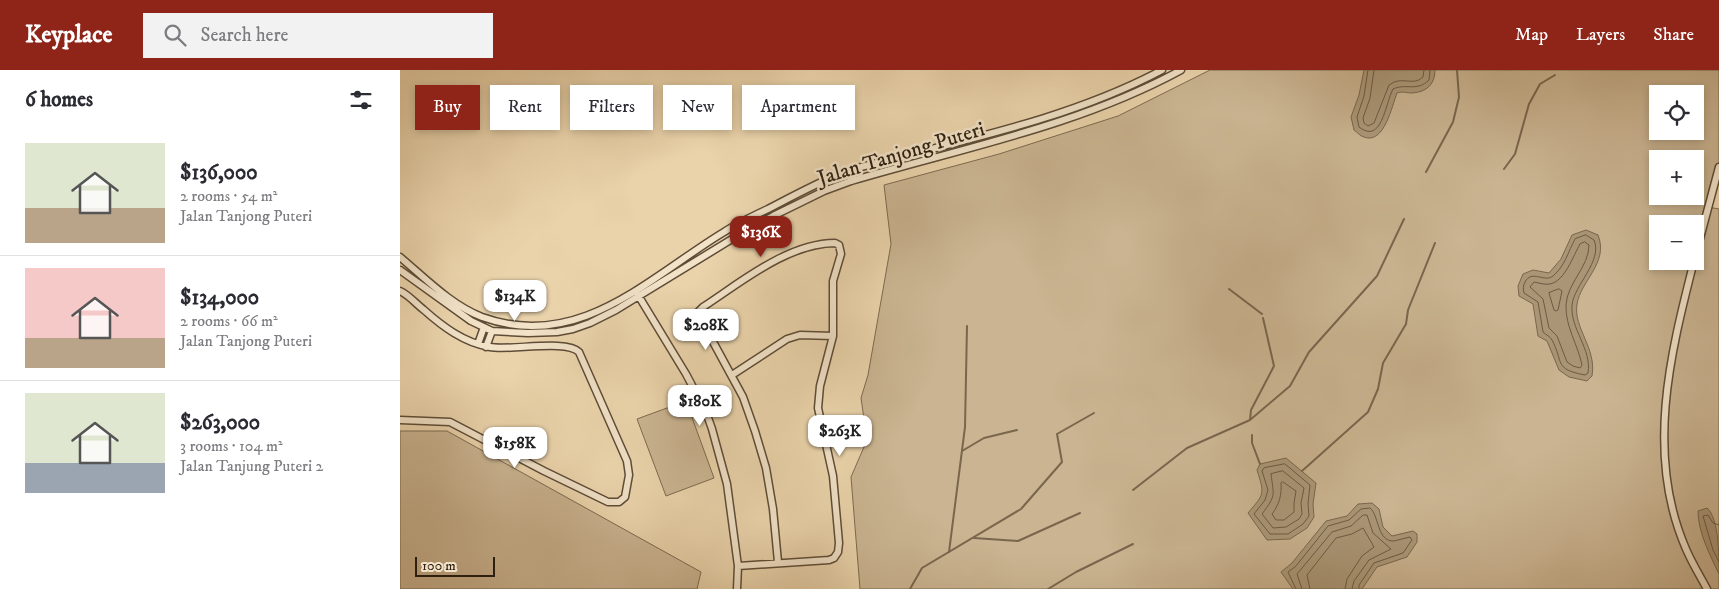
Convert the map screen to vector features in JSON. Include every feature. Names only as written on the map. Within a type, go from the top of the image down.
[{"type":"street","name":"Jalan Tanjong Puteri","points":[[400,257],[452,299],[481,316],[497,321],[526,325],[547,326],[566,323],[584,318],[638,294],[691,252],[726,230],[820,182],[846,171],[1026,124],[1122,89],[1162,70]]},
{"type":"street","name":"Jalan Tanjong Puteri","points":[[400,270],[471,321],[492,331],[528,333],[557,332],[573,329],[590,323],[732,239],[824,191],[850,181],[920,160],[1036,130],[1124,99],[1181,70]]},
{"type":"street","points":[[1704,223],[1719,167]]},
{"type":"street","points":[[738,566],[829,560],[834,558],[838,552],[839,543],[833,476],[818,408],[820,386],[833,336],[833,281],[841,254],[839,245],[829,243],[808,247],[787,255],[700,309],[699,316],[743,397],[766,468],[773,509],[778,562]]},
{"type":"street","points":[[1692,270],[1671,359],[1663,436],[1666,478],[1675,515],[1685,548],[1707,589]]},
{"type":"street","points":[[418,272],[415,277],[418,284]]},
{"type":"street","points":[[400,291],[442,326],[455,334],[486,347],[507,349],[563,346],[576,348],[627,461],[629,475],[627,490],[623,499],[619,502],[608,502],[537,468],[450,422],[400,420]]},
{"type":"street","points":[[638,294],[686,374],[706,412],[712,429],[727,484],[738,566],[737,589]]},
{"type":"street","points":[[547,326],[555,327],[557,332]]},
{"type":"street","points":[[478,344],[484,328]]},
{"type":"street","points":[[486,347],[492,331]]},
{"type":"street","points":[[732,375],[787,339],[800,335],[833,336]]},
{"type":"shaded area","points":[[1210,70],[1719,70],[1719,167],[1708,207],[1719,209],[1719,589],[860,589],[851,477],[867,440],[861,398],[868,375],[891,244],[884,185],[999,154],[1118,116]]},
{"type":"shaded area","points":[[686,401],[714,478],[666,496],[637,419]]},
{"type":"shaded area","points":[[400,431],[447,431],[701,572],[697,589],[400,589]]},
{"type":"water","points":[[1364,70],[1435,70],[1435,75],[1432,83],[1422,91],[1397,93],[1390,115],[1382,130],[1371,138],[1363,136],[1354,130],[1351,117],[1359,95]]},
{"type":"water","points":[[1586,230],[1598,235],[1600,245],[1597,263],[1577,304],[1578,321],[1593,366],[1592,376],[1587,381],[1569,377],[1559,370],[1547,341],[1538,336],[1533,304],[1519,296],[1518,286],[1523,274],[1533,270],[1549,273],[1561,259],[1572,235]]},
{"type":"water","points":[[1286,458],[1316,483],[1313,504],[1314,517],[1307,528],[1290,539],[1267,540],[1248,513],[1262,494],[1257,470],[1260,464]]},
{"type":"water","points":[[1372,503],[1379,509],[1383,527],[1392,536],[1413,531],[1417,534],[1417,542],[1407,557],[1377,567],[1362,589],[1293,589],[1281,572],[1292,563],[1326,521],[1347,516],[1358,504]]},
{"type":"water","points":[[1707,508],[1714,520],[1716,529],[1719,574],[1700,527],[1698,511]]},
{"type":"waterway","points":[[1426,172],[1453,122],[1459,97],[1457,70]]},
{"type":"waterway","points":[[1504,169],[1515,154],[1529,104],[1540,84],[1555,75]]},
{"type":"waterway","points":[[1133,490],[1187,448],[1250,420],[1290,386],[1309,352],[1377,276],[1404,219]]},
{"type":"waterway","points":[[1302,471],[1368,412],[1378,389],[1383,363],[1406,324],[1408,310],[1435,243]]},
{"type":"waterway","points":[[1229,289],[1262,314]]},
{"type":"waterway","points":[[1250,420],[1251,410],[1274,366],[1263,318]]},
{"type":"waterway","points":[[949,552],[965,427],[967,326]]},
{"type":"waterway","points":[[910,589],[922,568],[1021,509],[1062,462],[1057,434],[1094,413]]},
{"type":"waterway","points":[[962,451],[984,438],[1017,430]]},
{"type":"waterway","points":[[1252,435],[1252,443],[1260,464]]},
{"type":"waterway","points":[[974,538],[1018,541],[1080,513]]},
{"type":"waterway","points":[[1048,589],[1076,572],[1133,544]]}]
